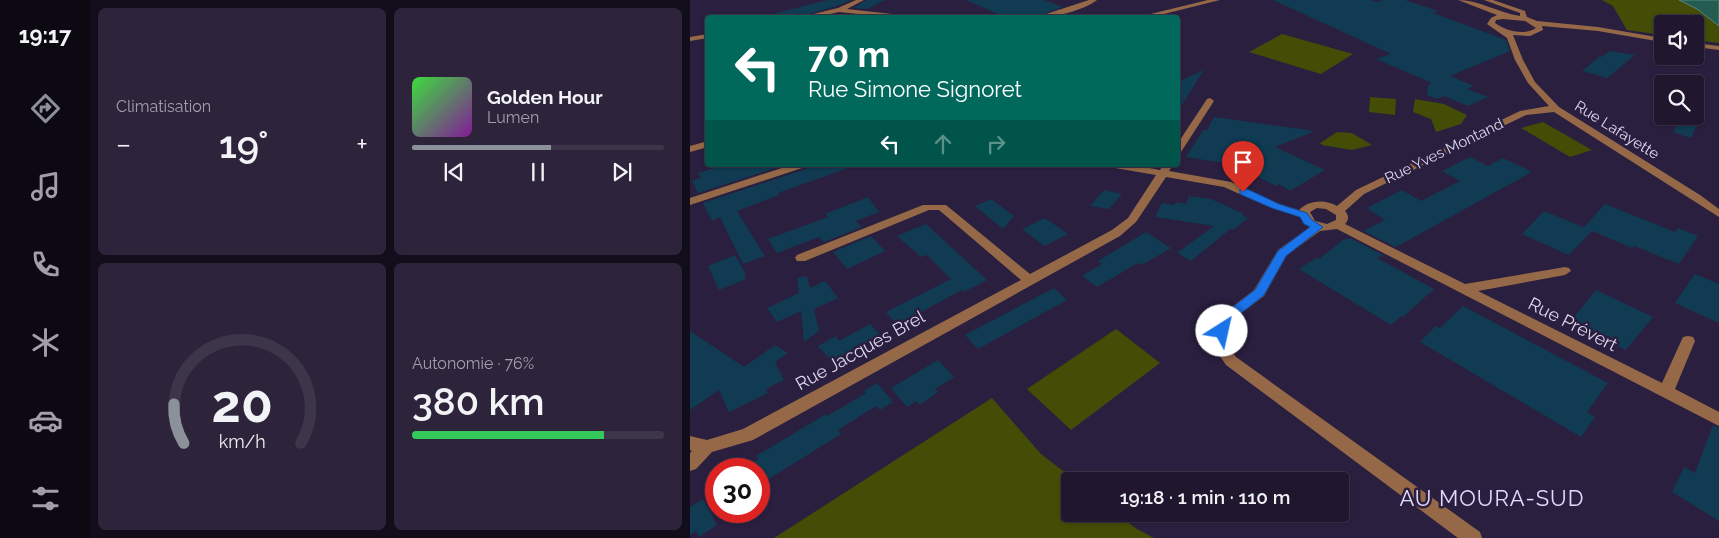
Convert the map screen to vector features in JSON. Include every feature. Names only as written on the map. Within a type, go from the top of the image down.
[{"type":"street","points":[[815,15],[839,10],[861,0]]},
{"type":"street","points":[[1049,15],[1084,5],[1094,0]]},
{"type":"street","points":[[1150,15],[1217,0]]},
{"type":"street","points":[[1461,0],[1509,17]]},
{"type":"street","points":[[1487,0],[1523,12],[1524,18]]},
{"type":"street","points":[[839,10],[893,15]]},
{"type":"street","points":[[1489,10],[1498,17],[1524,18],[1537,27],[1654,39]]},
{"type":"street","name":"Rue Lafayette","points":[[1498,17],[1493,19],[1491,24],[1510,36],[1517,55],[1538,92],[1556,110],[1696,197],[1719,214]]},
{"type":"street","points":[[1517,55],[1517,46],[1527,34],[1537,27]]},
{"type":"street","points":[[1504,31],[1527,34]]},
{"type":"street","points":[[690,40],[705,37]]},
{"type":"street","points":[[1704,46],[1719,48]]},
{"type":"street","points":[[1180,147],[1210,101]]},
{"type":"street","name":"Rue Yves Montand","points":[[1339,218],[1360,192],[1523,113],[1545,109],[1556,110]]},
{"type":"street","points":[[690,149],[705,145]]},
{"type":"street","points":[[690,202],[795,167]]},
{"type":"street","points":[[1140,167],[1165,169],[1227,184],[1275,206],[1304,215],[1308,222],[1318,227],[1329,227],[1339,218],[1329,206],[1316,205],[1307,208],[1304,215]]},
{"type":"street","name":"Rue Jacques Brel","points":[[706,447],[747,435],[1116,233],[1132,220],[1165,169]]},
{"type":"street","points":[[801,258],[926,207],[942,207],[1029,280]]},
{"type":"street","name":"Rue Prévert","points":[[1339,218],[1462,288],[1719,419]]},
{"type":"street","points":[[1318,227],[1282,254],[1259,293],[1225,319],[1218,343],[1231,361],[1473,538]]},
{"type":"street","name":"Rue Prévert","points":[[1462,288],[1565,271]]},
{"type":"street","points":[[1666,392],[1688,341]]},
{"type":"street","points":[[690,443],[706,447],[690,464]]},
{"type":"green space","points":[[1602,0],[1719,0],[1719,43],[1704,41],[1704,15],[1654,15],[1654,34],[1627,30],[1613,6]]},
{"type":"green space","points":[[1282,34],[1353,54],[1321,74],[1249,52]]},
{"type":"green space","points":[[1370,97],[1396,99],[1395,115],[1369,112]]},
{"type":"green space","points":[[1415,99],[1444,104],[1467,115],[1461,124],[1436,132],[1431,119],[1413,112]]},
{"type":"green space","points":[[1543,122],[1592,150],[1570,157],[1521,128]]},
{"type":"green space","points":[[1337,132],[1352,133],[1372,145],[1352,150],[1322,145],[1320,143]]},
{"type":"green space","points":[[1116,329],[1160,363],[1071,430],[1027,389]]},
{"type":"green space","points":[[992,398],[1041,454],[1064,472],[1061,472],[1061,522],[1128,522],[1154,538],[774,538]]},
{"type":"shaded area","points":[[1679,0],[1719,0],[1719,26],[1697,9]]},
{"type":"building","points":[[828,0],[851,0],[806,15],[776,15],[776,13]]},
{"type":"building","points":[[866,0],[885,0],[867,9],[853,8]]},
{"type":"building","points":[[966,0],[1044,0],[1063,7],[1040,15],[1000,15]]},
{"type":"building","points":[[1273,0],[1371,0],[1377,2],[1405,0],[1438,11],[1433,13],[1506,40],[1510,51],[1450,76],[1474,86],[1467,89],[1488,97],[1468,106],[1444,96],[1437,99],[1427,95],[1428,85],[1432,83],[1376,59],[1391,54]]},
{"type":"building","points":[[1610,51],[1635,55],[1607,78],[1582,71],[1600,56],[1602,57]]},
{"type":"building","points":[[1204,70],[1180,108],[1180,81]]},
{"type":"building","points":[[1214,117],[1315,131],[1275,147],[1325,170],[1290,191],[1279,184],[1276,186],[1243,169],[1230,167],[1231,164],[1186,157],[1203,130],[1207,130]]},
{"type":"building","points":[[1677,125],[1697,125],[1691,138],[1673,132]]},
{"type":"building","points":[[1470,157],[1488,166],[1503,158],[1532,172],[1396,247],[1363,231],[1385,220],[1367,208],[1402,190],[1421,201],[1460,181],[1442,171]]},
{"type":"building","points":[[718,167],[779,167],[698,193],[692,181],[701,178],[698,173]]},
{"type":"building","points":[[807,167],[851,167],[778,193],[779,195],[737,211],[765,256],[743,264],[720,217],[712,221],[703,203],[806,169]]},
{"type":"building","points":[[1104,190],[1122,194],[1109,209],[1090,206]]},
{"type":"building","points":[[1189,196],[1211,199],[1244,214],[1242,215],[1248,218],[1233,230],[1227,228],[1229,230],[1191,261],[1177,253],[1214,226],[1155,217],[1162,203],[1174,205],[1176,202],[1186,204]]},
{"type":"building","points":[[868,197],[879,212],[856,221],[862,227],[824,242],[819,237],[777,253],[768,239],[828,217],[825,214]]},
{"type":"building","points":[[991,199],[1014,216],[1003,229],[975,206]]},
{"type":"building","points":[[1605,204],[1675,232],[1678,228],[1698,236],[1679,264],[1634,246],[1632,248],[1592,231],[1569,255],[1522,234],[1544,211],[1584,227]]},
{"type":"building","points":[[1045,218],[1068,234],[1044,246],[1022,229]]},
{"type":"building","points":[[926,224],[987,280],[964,292],[962,290],[897,325],[886,312],[951,279],[927,255],[921,257],[897,236]]},
{"type":"building","points":[[1146,232],[1171,248],[1142,265],[1138,263],[1097,287],[1082,276],[1102,264],[1098,261]]},
{"type":"building","points":[[871,236],[885,251],[847,269],[833,252]]},
{"type":"building","points":[[1350,238],[1383,255],[1377,258],[1434,289],[1403,317],[1401,316],[1391,325],[1299,269],[1316,258],[1319,259],[1343,240]]},
{"type":"building","points":[[735,255],[746,274],[744,274],[746,279],[719,290],[708,266]]},
{"type":"building","points":[[1695,274],[1719,284],[1719,323],[1675,303]]},
{"type":"building","points":[[807,276],[810,288],[825,281],[838,298],[814,309],[819,331],[804,342],[801,311],[777,322],[767,308],[799,293],[797,278]]},
{"type":"building","points":[[1054,288],[1067,300],[978,349],[965,335]]},
{"type":"building","points":[[1596,290],[1653,317],[1626,350],[1570,322]]},
{"type":"building","points":[[1463,306],[1608,383],[1587,412],[1595,417],[1581,437],[1420,342],[1436,326],[1440,328]]},
{"type":"building","points":[[870,324],[881,336],[832,362],[818,346],[836,336],[839,341]]},
{"type":"building","points":[[690,331],[744,367],[775,345],[788,353],[775,362],[784,380],[766,389],[768,393],[729,412],[719,390],[690,410]]},
{"type":"building","points":[[938,360],[954,377],[935,389],[938,392],[920,405],[916,401],[907,407],[891,388]]},
{"type":"building","points":[[877,383],[893,402],[880,410],[876,406],[838,430],[841,434],[770,478],[770,458],[758,458],[756,456],[826,414],[827,416],[866,393],[864,391]]},
{"type":"building","points":[[1713,425],[1719,428],[1719,521],[1672,492],[1684,467],[1695,473]]},
{"type":"building","points":[[703,499],[705,503],[705,523],[716,523],[717,525],[699,537],[696,531],[690,535],[690,507]]},
{"type":"district","name":"AU MOURA-SUD","points":[[1492,498]]},
{"type":"route","points":[[1222,331],[1225,319],[1259,293],[1282,254],[1318,227],[1308,222],[1304,215],[1275,206],[1243,192]]}]
